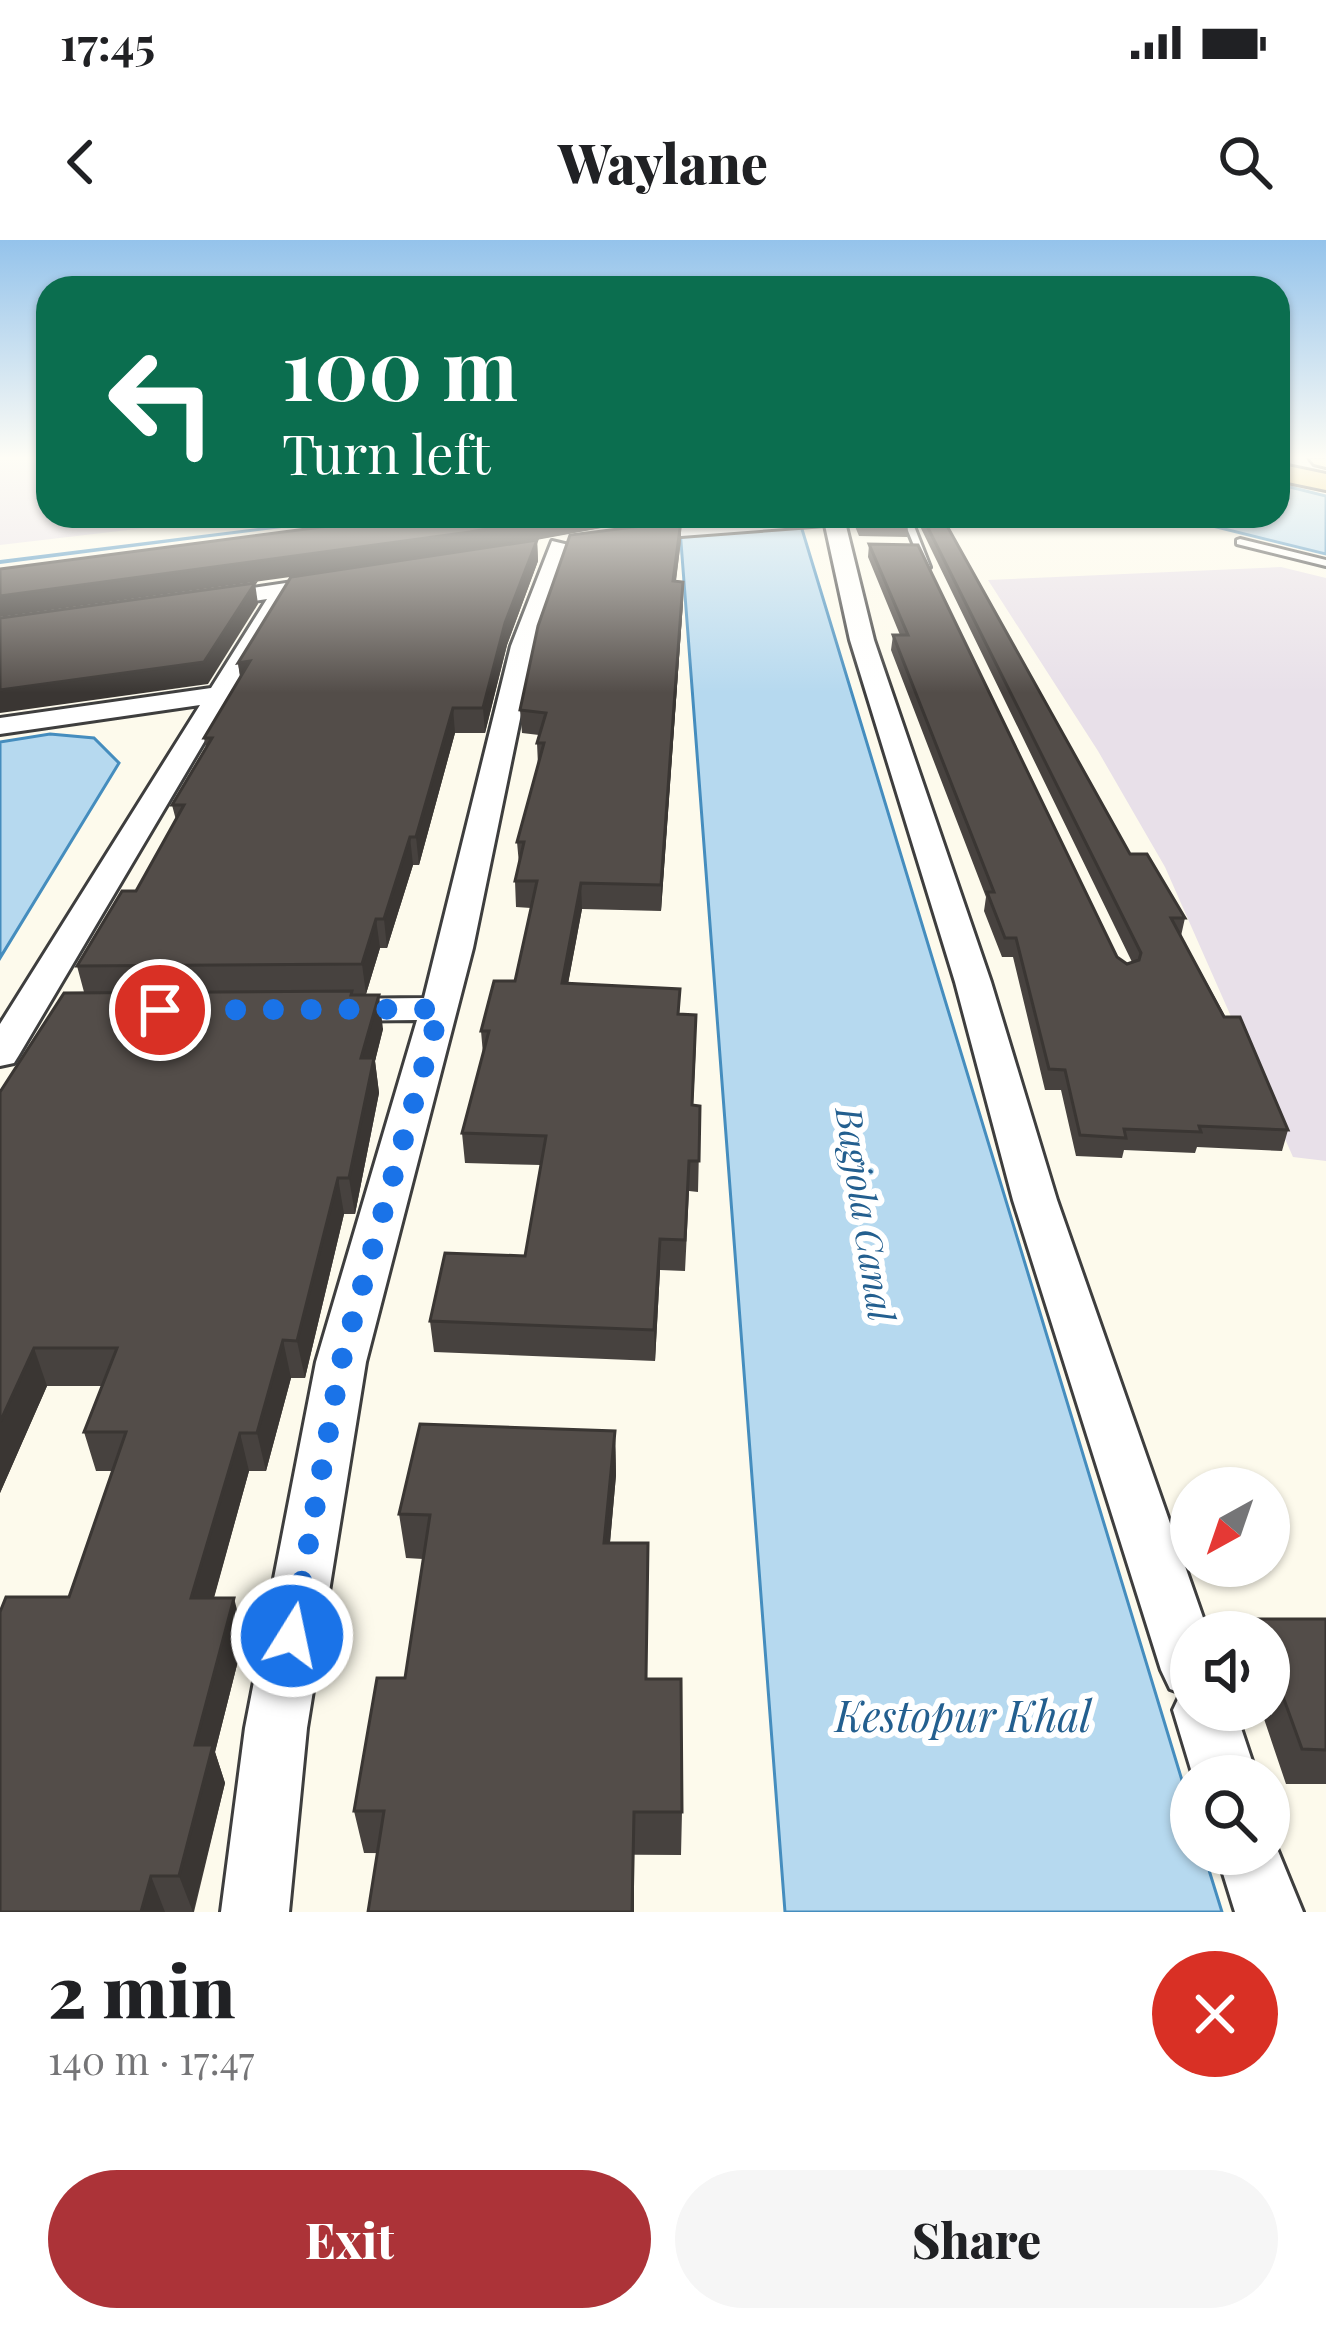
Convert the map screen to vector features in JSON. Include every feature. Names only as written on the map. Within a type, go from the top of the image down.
[{"type":"street","points":[[838,537],[862,640],[973,982],[1035,1201],[1171,1611]]},
{"type":"street","points":[[255,1912],[276,1728],[341,1362],[440,1009],[523,646],[560,545]]},
{"type":"street","points":[[191,603],[366,578]]},
{"type":"street","points":[[0,1055],[283,590]]},
{"type":"street","points":[[0,726],[217,695]]},
{"type":"street","points":[[290,1010],[440,1009]]},
{"type":"street","points":[[27,1011],[75,1011]]},
{"type":"street","points":[[1257,1875],[1269,1912]]},
{"type":"lane","points":[[908,537],[909,548],[938,589]]},
{"type":"lane","points":[[1240,542],[1326,563]]},
{"type":"shaded area","points":[[0,537],[68,537],[0,545]]},
{"type":"shaded area","points":[[1281,567],[1326,578],[1326,1161],[1293,1157],[1165,867],[1098,751],[988,580]]},
{"type":"water","name":"Kestopur Khal","points":[[681,537],[804,537],[1174,1755],[1170,1755],[1170,1875],[1211,1875],[1222,1912],[785,1912]]},
{"type":"water","points":[[1257,537],[1326,537],[1326,554]]},
{"type":"water","points":[[50,734],[94,738],[119,763],[0,958],[0,742]]},
{"type":"building","points":[[245,537],[433,537],[0,596],[0,569]]},
{"type":"building","points":[[569,537],[679,537],[673,581],[683,582],[661,885],[581,883],[562,983],[680,989],[678,1014],[696,1015],[692,1105],[700,1106],[699,1161],[689,1161],[685,1240],[660,1239],[654,1330],[430,1321],[445,1253],[525,1256],[546,1136],[462,1133],[489,1031],[481,1031],[494,981],[515,981],[537,881],[515,881],[524,842],[517,842],[544,743],[537,743],[546,713],[520,710],[538,626]]},
{"type":"building","points":[[933,537],[953,537],[1130,854],[1147,854],[1185,918],[1171,918],[1224,1017],[1240,1017],[1288,1130],[1199,1126],[1201,1132],[1124,1129],[1126,1138],[1080,1135],[1065,1070],[1049,1069],[1016,938],[1005,938],[987,892],[994,892],[893,635],[908,635],[869,544],[918,545],[1117,957],[1127,964],[1139,960],[1141,953]]},
{"type":"building","points":[[537,540],[505,623],[483,708],[453,708],[416,837],[410,837],[384,919],[376,919],[362,964],[77,966],[122,891],[136,891],[184,805],[172,805],[212,738],[204,738],[250,661],[238,663],[291,577]]},
{"type":"building","points":[[255,583],[204,662],[0,690],[0,618]]},
{"type":"building","points":[[352,991],[351,995],[379,995],[361,1058],[374,1058],[349,1178],[338,1178],[297,1341],[283,1340],[257,1433],[240,1433],[191,1598],[234,1598],[195,1745],[213,1745],[179,1876],[151,1876],[141,1912],[0,1912],[0,1612],[6,1597],[69,1597],[126,1432],[84,1432],[117,1348],[34,1348],[0,1422],[0,1092],[64,993]]},
{"type":"building","points":[[420,1424],[615,1431],[604,1543],[648,1543],[646,1679],[681,1679],[682,1812],[634,1812],[632,1912],[368,1912],[384,1811],[354,1811],[377,1678],[405,1678],[430,1515],[399,1514]]},
{"type":"building","points":[[1290,1619],[1326,1619],[1326,1750],[1302,1749],[1290,1716]]},
{"type":"waterway","points":[[0,562],[202,537]]},
{"type":"route","points":[[160,1010],[440,1009],[341,1362],[292,1636]]},
{"type":"water label","name":"Bagjola Canal","points":[[865,1214]]}]
